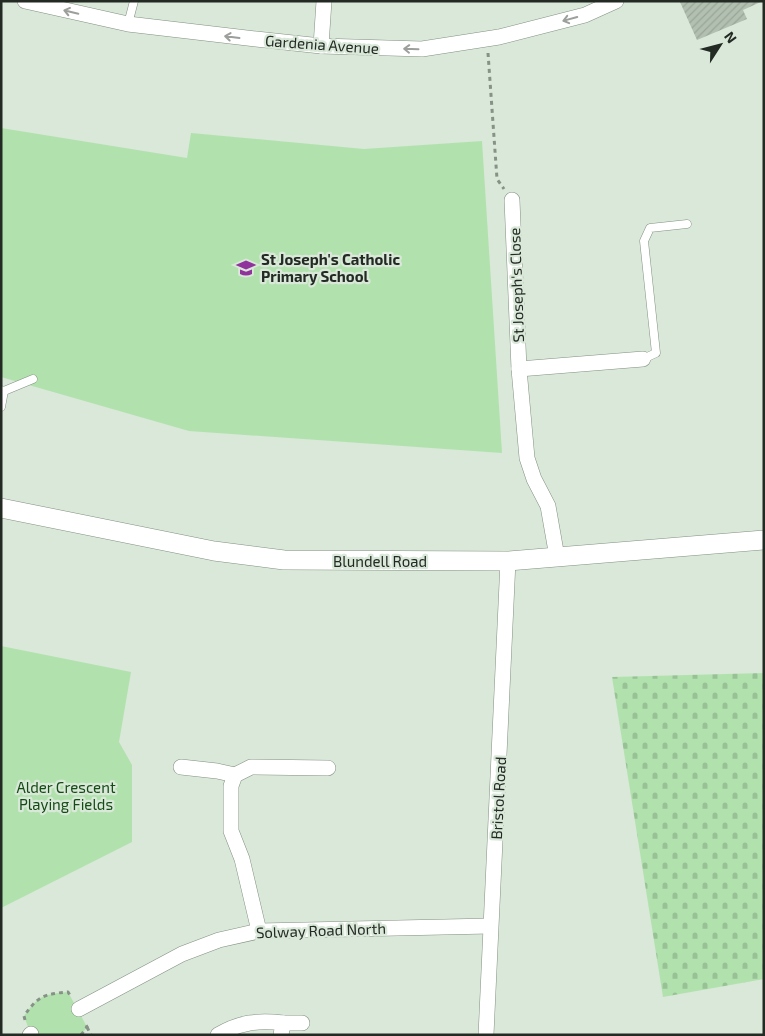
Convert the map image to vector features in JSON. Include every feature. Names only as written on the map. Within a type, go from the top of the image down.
[{"type":"street","name":"Gardenia Avenue","points":[[25,1],[128,24],[321,46],[422,49],[488,40],[585,15],[616,1]]},
{"type":"street","points":[[321,46],[324,1]]},
{"type":"street","name":"St Joseph's Close","points":[[512,200],[519,369],[527,458],[534,479],[548,506],[557,557]]},
{"type":"street","points":[[519,369],[643,359]]},
{"type":"street","name":"Blundell Road","points":[[1,508],[214,551],[284,560],[508,561],[764,540]]},
{"type":"street","name":"Bristol Road","points":[[486,1035],[490,926],[504,689],[508,561]]},
{"type":"street","points":[[259,931],[242,859],[231,831],[231,786],[235,776],[251,767],[328,768]]},
{"type":"street","points":[[181,768],[217,771],[235,776]]},
{"type":"street","name":"Solway Road North","points":[[79,1009],[182,954],[219,940],[259,931],[490,926]]},
{"type":"street","points":[[218,1035],[229,1028],[260,1020],[282,1029],[302,1023]]},
{"type":"lane","points":[[128,24],[134,1]]},
{"type":"lane","points":[[643,359],[656,353],[644,241],[650,228],[687,224]]},
{"type":"lane","points":[[1,407],[3,391],[33,379]]},
{"type":"path","points":[[488,40],[497,179],[512,200]]},
{"type":"path","points":[[31,1035],[24,1016],[34,1002],[47,994],[68,992],[79,1009]]},
{"type":"path","points":[[86,1027],[91,1035]]},
{"type":"green space","name":"St Joseph's Catholic Primary School","points":[[1,128],[187,158],[191,133],[364,149],[482,141],[502,453],[189,431],[1,377]]},
{"type":"green space","name":"Alder Crescent Playing Fields","points":[[1,646],[131,672],[119,742],[132,765],[132,842],[1,908]]},
{"type":"green space","points":[[764,673],[764,979],[663,997],[612,677]]},
{"type":"green space","points":[[68,992],[87,1027],[81,1035],[31,1035],[24,1016],[33,1004],[47,995]]},
{"type":"building","points":[[763,1],[743,10],[747,19],[697,40],[680,2]]},
{"type":"place","name":"St Joseph's Catholic Primary School","points":[[246,268]]}]
